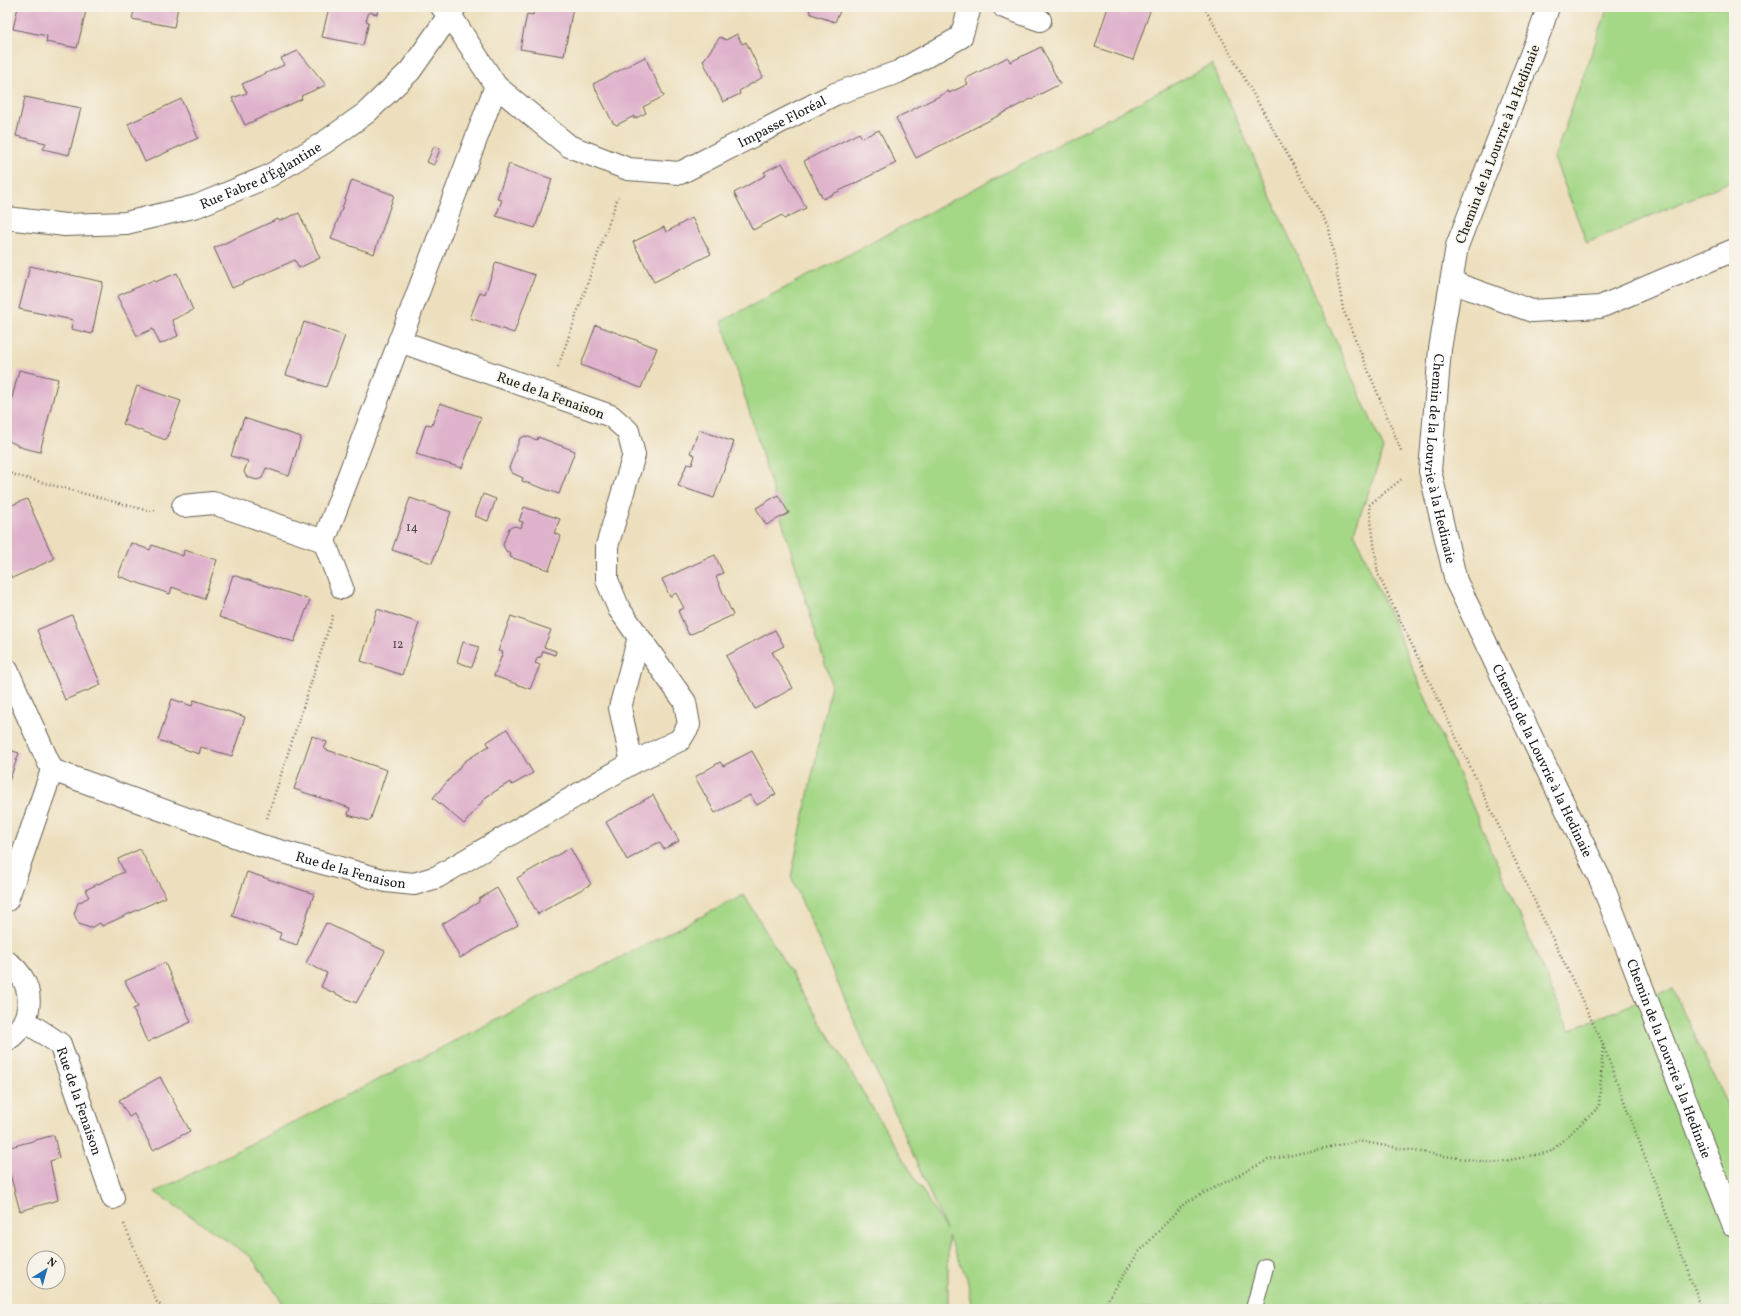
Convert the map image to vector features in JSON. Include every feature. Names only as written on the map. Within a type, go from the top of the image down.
[{"type":"street","name":"Impasse Floréal","points":[[449,10],[496,86],[569,146],[628,169],[680,173],[835,94],[898,72],[961,37],[970,7]]},
{"type":"street","points":[[1004,7],[1040,20]]},
{"type":"street","name":"Chemin de la Louvrie à la Hedinaie","points":[[1548,7],[1457,246],[1420,472],[1456,581],[1601,881],[1734,1226]]},
{"type":"street","name":"Rue Fabre d'Églantine","points":[[7,218],[65,225],[126,223],[197,206],[269,176],[325,142],[366,113],[410,71],[449,10]]},
{"type":"street","points":[[342,588],[324,541],[496,86]]},
{"type":"street","points":[[1451,282],[1532,311],[1600,307],[1734,250]]},
{"type":"street","name":"Rue de la Fenaison","points":[[52,770],[259,845],[386,881],[414,884],[437,876],[632,763],[680,740],[689,725],[685,702],[619,609],[606,580],[608,546],[634,455],[628,431],[611,416],[400,341]]},
{"type":"street","points":[[183,506],[213,503],[324,541]]},
{"type":"street","points":[[632,763],[620,708],[639,637]]},
{"type":"street","points":[[7,670],[52,770],[7,900]]},
{"type":"street","points":[[7,962],[15,967],[24,979],[28,992],[29,1008],[25,1021],[15,1034],[7,1040]]},
{"type":"street","name":"Rue de la Fenaison","points":[[25,1021],[60,1044],[113,1198]]},
{"type":"lane","points":[[1254,1309],[1265,1267]]},
{"type":"path","points":[[1204,7],[1329,228],[1343,309],[1420,472],[1369,505],[1378,574],[1603,1044],[1702,1309]]},
{"type":"path","points":[[548,394],[628,169]]},
{"type":"path","points":[[7,473],[149,511],[183,506]]},
{"type":"path","points":[[259,845],[342,588]]},
{"type":"path","points":[[1102,1309],[1138,1253],[1185,1203],[1268,1160],[1358,1141],[1444,1156],[1495,1162],[1550,1152],[1599,1107],[1603,1044]]},
{"type":"path","points":[[113,1198],[157,1302],[164,1309]]},
{"type":"green space","points":[[1608,7],[1734,7],[1734,180],[1587,243],[1554,158]]},
{"type":"green space","points":[[1212,64],[1384,449],[1354,532],[1569,1030],[1672,988],[1734,1120],[1734,1309],[973,1309],[967,1278],[948,1236],[948,1309],[287,1309],[251,1257],[155,1192],[744,895],[946,1230],[791,877],[831,684],[722,321]]},
{"type":"building","points":[[18,7],[69,7],[86,11],[77,48],[46,42],[47,36],[13,29]]},
{"type":"building","points":[[135,7],[178,7],[174,27],[132,19]]},
{"type":"building","points":[[329,7],[378,7],[377,14],[369,12],[366,21],[369,22],[363,45],[322,37]]},
{"type":"building","points":[[534,7],[573,7],[564,56],[520,49],[527,14],[533,15]]},
{"type":"building","points":[[808,7],[842,7],[835,22],[811,14]]},
{"type":"building","points":[[1108,7],[1151,8],[1133,60],[1095,47]]},
{"type":"building","points":[[737,34],[742,44],[746,42],[763,77],[739,91],[740,94],[723,102],[703,61],[720,37],[726,40]]},
{"type":"building","points":[[1041,47],[1060,84],[916,158],[896,118],[949,91],[949,93],[968,84],[965,79],[1008,57],[1010,62]]},
{"type":"building","points":[[298,51],[326,85],[301,96],[302,99],[245,125],[232,98],[247,93],[242,84],[284,65],[281,58]]},
{"type":"building","points":[[645,57],[664,96],[643,107],[646,113],[634,119],[634,116],[617,125],[613,123],[593,84]]},
{"type":"building","points":[[25,97],[81,108],[69,155],[43,149],[46,143],[16,136]]},
{"type":"building","points":[[181,99],[198,138],[145,162],[128,124]]},
{"type":"building","points":[[879,130],[896,163],[823,199],[804,161],[859,133],[862,138]]},
{"type":"building","points":[[434,146],[440,149],[434,165],[427,162]]},
{"type":"building","points":[[782,163],[806,208],[784,219],[782,215],[753,230],[734,193],[766,175],[764,172]]},
{"type":"building","points":[[509,164],[552,179],[535,228],[496,216],[502,200],[497,199]]},
{"type":"building","points":[[352,180],[394,195],[374,254],[331,239]]},
{"type":"building","points":[[299,213],[320,258],[299,268],[295,260],[232,288],[214,248],[278,219],[279,221]]},
{"type":"building","points":[[692,218],[711,254],[654,282],[633,242],[664,227],[666,232]]},
{"type":"building","points":[[496,262],[535,275],[514,333],[470,318],[480,292],[485,294]]},
{"type":"building","points":[[30,266],[103,282],[92,334],[71,329],[73,320],[19,309]]},
{"type":"building","points":[[177,273],[193,310],[172,320],[178,336],[160,344],[153,329],[137,336],[117,296],[154,280],[155,282]]},
{"type":"building","points":[[304,322],[345,336],[326,387],[286,375]]},
{"type":"building","points":[[596,325],[657,348],[641,388],[581,365]]},
{"type":"building","points":[[19,370],[58,379],[40,452],[23,448],[7,440],[7,401],[11,402]]},
{"type":"building","points":[[137,386],[181,401],[166,440],[123,424]]},
{"type":"building","points":[[440,403],[481,417],[462,468],[416,454],[426,424],[432,425]]},
{"type":"building","points":[[244,418],[301,437],[289,476],[266,468],[262,478],[257,480],[247,477],[244,472],[248,461],[231,456]]},
{"type":"building","points":[[699,430],[734,442],[714,498],[678,486],[687,464],[692,465],[695,455],[690,453]]},
{"type":"building","points":[[526,436],[537,440],[538,437],[575,451],[559,494],[522,481],[523,478],[512,473],[509,468],[520,438]]},
{"type":"building","points":[[483,494],[496,499],[488,521],[475,516]]},
{"type":"building","points":[[778,495],[789,513],[766,525],[756,508]]},
{"type":"building","points":[[410,498],[451,512],[432,563],[392,550]]},
{"type":"building","points":[[27,499],[54,559],[12,578],[7,566],[7,507]]},
{"type":"building","points":[[524,507],[560,519],[554,533],[561,536],[549,570],[510,557],[511,553],[506,551],[503,545],[509,528],[515,526],[521,528],[523,522],[519,521]]},
{"type":"building","points":[[131,543],[150,550],[152,545],[183,556],[184,550],[217,560],[204,599],[172,587],[170,594],[118,576]]},
{"type":"building","points":[[715,555],[723,573],[716,577],[733,615],[689,635],[678,611],[684,608],[676,593],[670,597],[662,579]]},
{"type":"building","points":[[233,575],[310,600],[294,642],[219,617]]},
{"type":"building","points":[[377,609],[419,623],[402,675],[361,661]]},
{"type":"building","points":[[72,615],[101,685],[65,700],[37,630]]},
{"type":"building","points":[[511,616],[551,630],[544,647],[556,651],[555,655],[543,651],[541,657],[538,657],[535,663],[540,665],[530,689],[494,676],[503,652],[498,651]]},
{"type":"building","points":[[775,630],[784,646],[772,652],[793,688],[755,709],[726,656]]},
{"type":"building","points":[[463,642],[479,647],[472,667],[457,662]]},
{"type":"building","points":[[172,699],[192,706],[194,700],[245,717],[232,756],[201,747],[199,754],[158,740]]},
{"type":"building","points":[[507,729],[533,773],[512,785],[510,782],[486,797],[464,824],[433,798],[465,761],[489,746],[487,742]]},
{"type":"building","points":[[312,736],[327,742],[324,749],[387,770],[370,821],[348,815],[350,808],[294,789]]},
{"type":"building","points":[[7,749],[19,753],[7,787]]},
{"type":"building","points":[[752,751],[776,794],[757,805],[750,795],[715,813],[695,777],[720,762],[723,766]]},
{"type":"building","points":[[653,795],[679,841],[664,849],[659,842],[627,860],[606,822]]},
{"type":"building","points":[[570,848],[591,884],[538,914],[517,878]]},
{"type":"building","points":[[140,849],[166,897],[102,926],[100,923],[90,928],[79,924],[74,914],[78,903],[89,897],[85,890],[124,872],[118,859]]},
{"type":"building","points":[[247,872],[314,894],[297,945],[279,939],[281,933],[232,916]]},
{"type":"building","points":[[497,888],[518,925],[460,958],[442,924],[479,902],[479,899]]},
{"type":"building","points":[[326,923],[385,951],[366,988],[365,987],[356,1003],[321,987],[327,973],[306,963]]},
{"type":"building","points":[[165,963],[191,1022],[147,1042],[133,1009],[138,1007],[125,981]]},
{"type":"building","points":[[160,1077],[190,1131],[153,1150],[134,1114],[129,1117],[119,1100]]},
{"type":"building","points":[[54,1135],[59,1158],[50,1161],[58,1200],[20,1211],[7,1163],[7,1148]]}]
